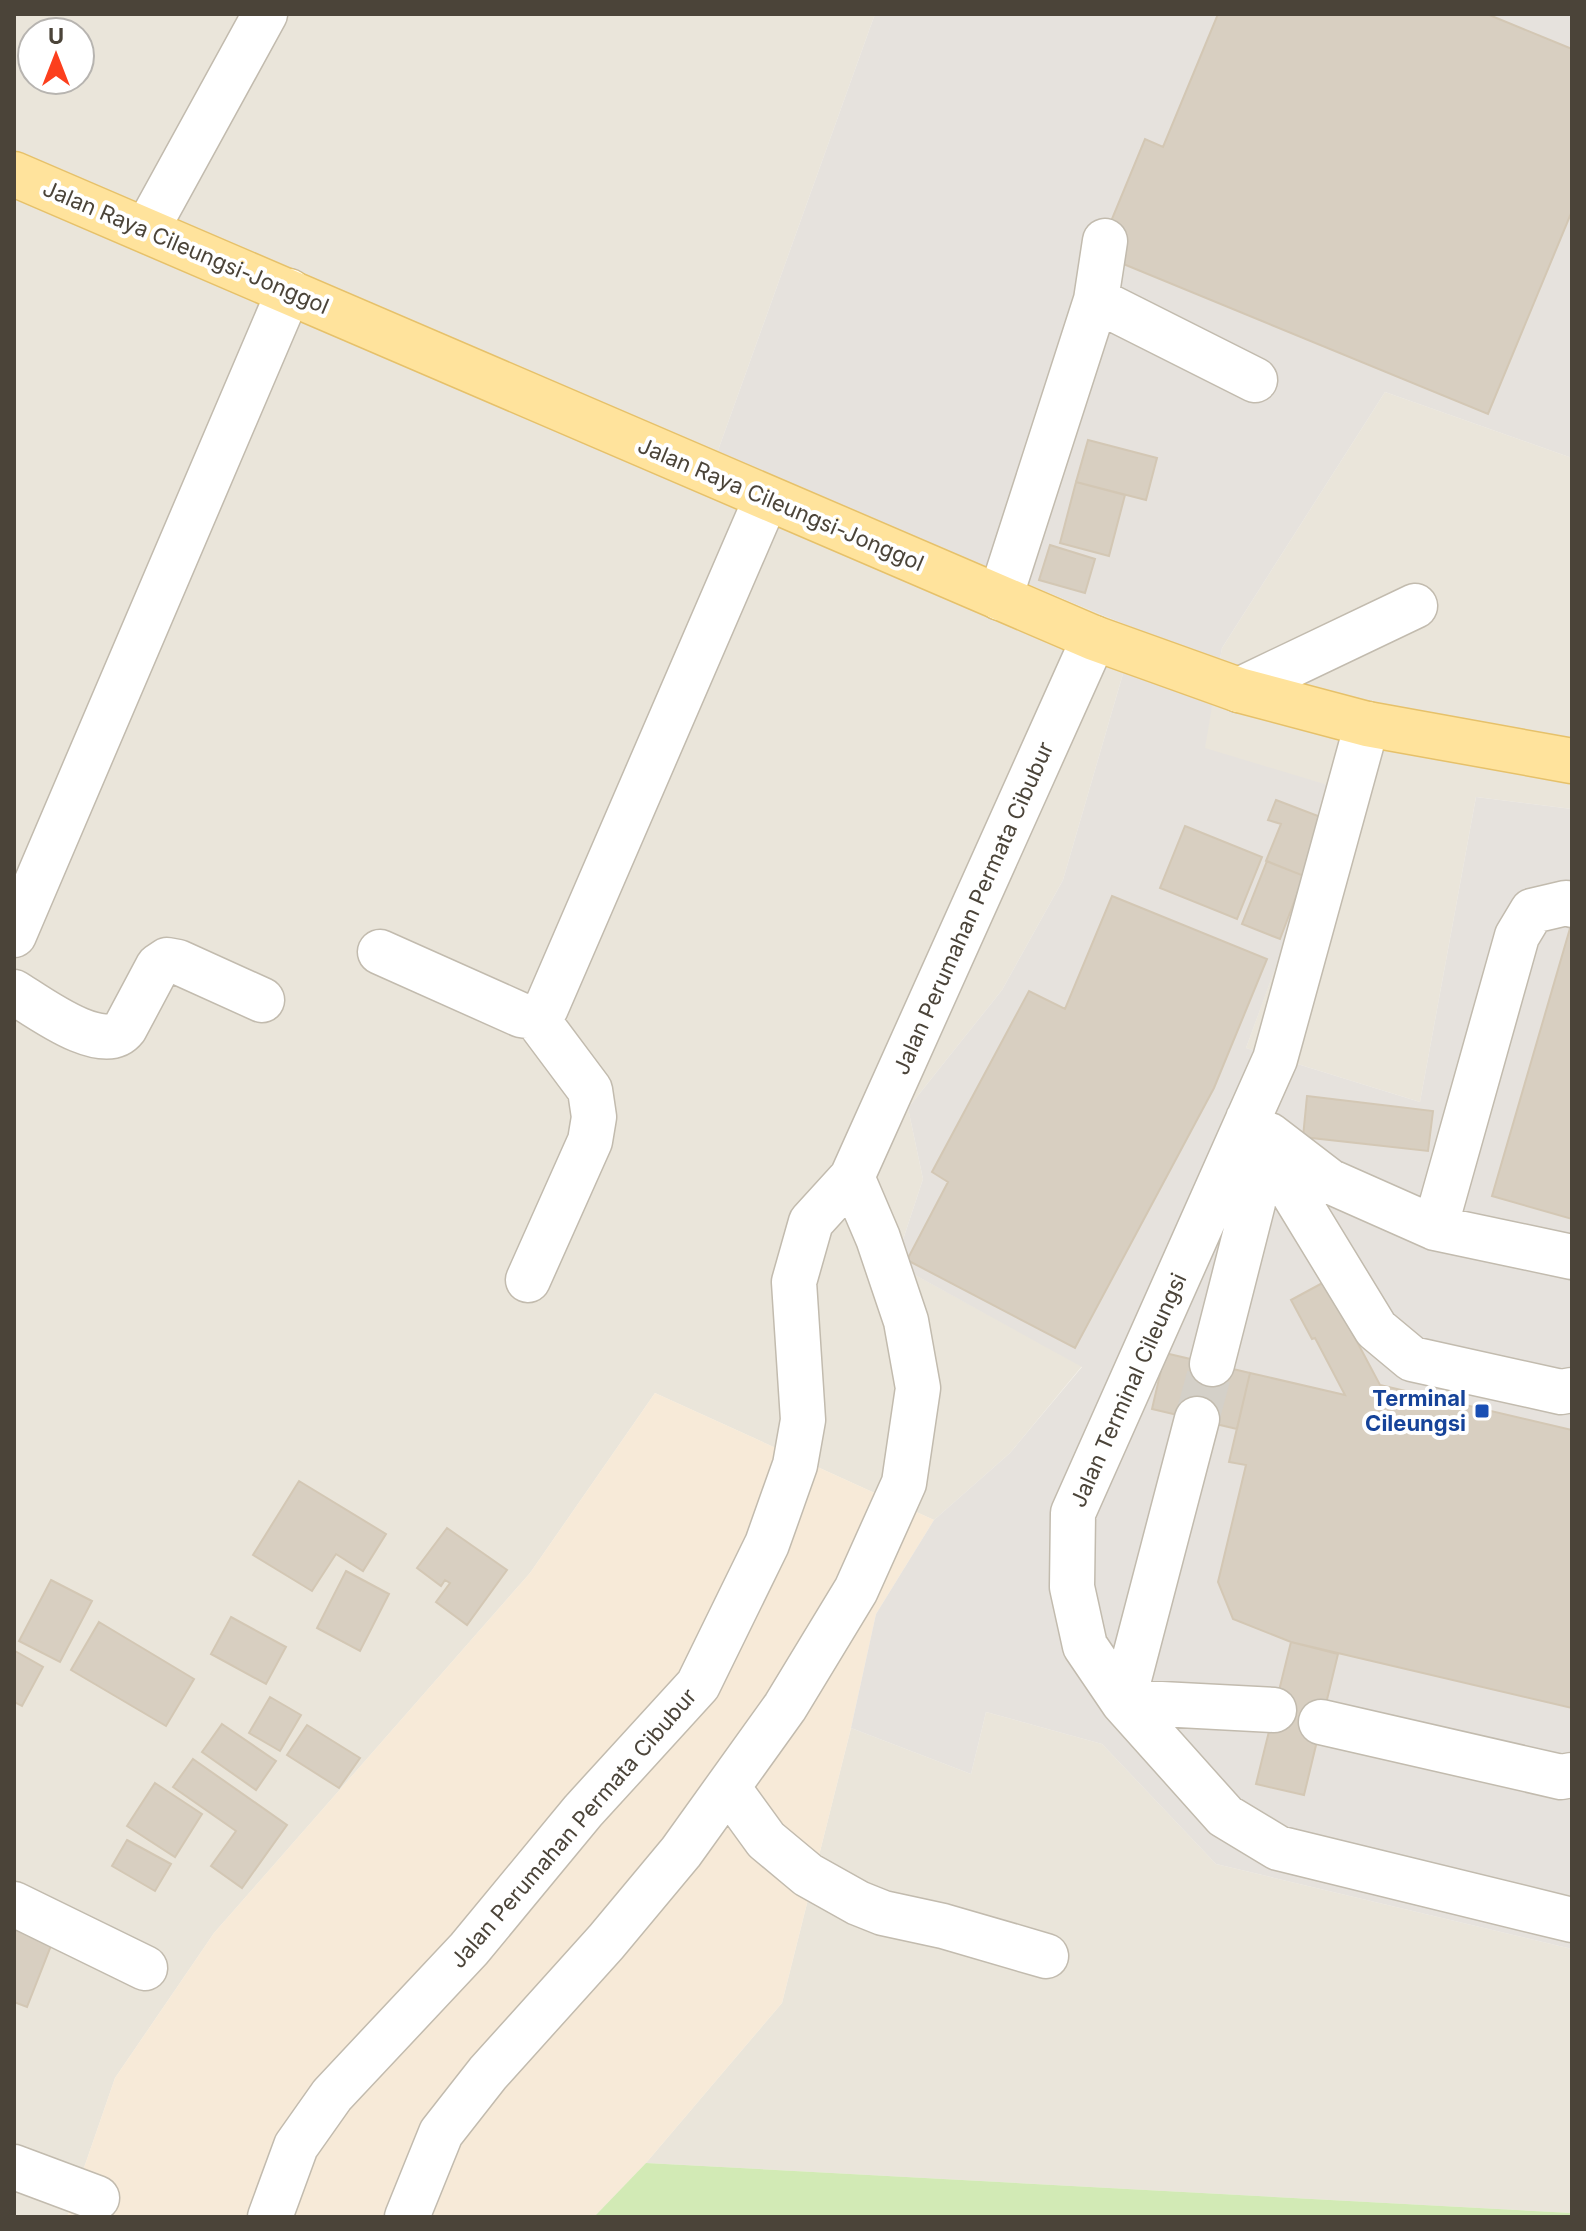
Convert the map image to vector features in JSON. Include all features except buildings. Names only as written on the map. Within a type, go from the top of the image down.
[{"type":"main road","name":"Jalan Raya Cileungsi-Jonggol","points":[[14,174],[1094,638],[1239,690],[1367,724],[1572,761]]},
{"type":"street","points":[[147,229],[265,14]]},
{"type":"street","points":[[1000,598],[1096,300],[1105,241]]},
{"type":"street","points":[[14,935],[289,291]]},
{"type":"street","points":[[1096,300],[1255,380]]},
{"type":"street","points":[[380,952],[521,1015],[534,1015],[546,1008],[766,499]]},
{"type":"street","points":[[1239,690],[1415,606]]},
{"type":"street","name":"Jalan Perumahan Permata Cibubur","points":[[270,2217],[296,2146],[332,2095],[469,1949],[583,1811],[698,1685],[767,1544],[795,1465],[803,1420],[794,1282],[811,1222],[852,1177],[1094,638]]},
{"type":"street","name":"Jalan Terminal Cileungsi","points":[[1367,724],[1275,1059],[1073,1513],[1072,1587],[1085,1646],[1123,1702],[1225,1816],[1278,1848],[1572,1920]]},
{"type":"street","points":[[1435,1228],[1517,936],[1532,911],[1566,903],[1572,905]]},
{"type":"street","points":[[14,992],[66,1023],[97,1037],[108,1038],[119,1035],[125,1028],[158,966],[167,960],[178,962],[262,1000]]},
{"type":"street","points":[[528,1280],[590,1141],[594,1117],[590,1090],[534,1015]]},
{"type":"street","points":[[1248,1119],[1329,1181],[1435,1228],[1572,1257]]},
{"type":"street","points":[[1212,1364],[1253,1203],[1248,1119]]},
{"type":"street","points":[[1248,1119],[1376,1329],[1412,1359],[1561,1392],[1572,1390]]},
{"type":"street","points":[[407,2217],[441,2133],[488,2073],[606,1942],[681,1852],[785,1707],[856,1590],[904,1483],[918,1388],[906,1321],[878,1238],[852,1177]]},
{"type":"street","points":[[1197,1419],[1123,1702],[1274,1710]]},
{"type":"street","points":[[1321,1722],[1561,1777],[1572,1775]]},
{"type":"street","points":[[729,1789],[766,1840],[808,1875],[858,1903],[883,1913],[943,1926],[1046,1956]]},
{"type":"street","points":[[14,1904],[145,1968]]},
{"type":"street","points":[[14,2167],[97,2198]]},
{"type":"shaded area","points":[[14,14],[875,14],[716,456],[1136,629],[1063,880],[1002,990],[908,1108],[923,1179],[895,1264],[1082,1366],[1010,1453],[934,1520],[655,1393],[530,1573],[214,1933],[115,2078],[67,2217],[14,2217]]},
{"type":"shaded area","points":[[875,14],[1572,14],[1572,458],[1385,392],[1222,648],[1205,748],[1341,789],[1246,1048],[1420,1102],[1476,797],[1572,809],[1572,1949],[1216,1864],[1102,1744],[986,1712],[971,1774],[851,1728],[876,1614],[934,1520],[1010,1453],[1082,1367],[895,1264],[923,1179],[908,1108],[1002,990],[1063,880],[1136,629],[716,456]]},
{"type":"shaded area","points":[[1385,392],[1572,458],[1572,809],[1476,797],[1420,1102],[1246,1048],[1340,789],[1204,749],[1222,648]]},
{"type":"shaded area","points":[[655,1393],[934,1520],[876,1614],[851,1728],[782,2003],[646,2163],[594,2217],[67,2217],[115,2078],[214,1933],[530,1573]]},
{"type":"shaded area","points":[[986,1712],[1102,1744],[1216,1864],[1572,1949],[1572,2213],[646,2163],[782,2003],[851,1728],[971,1774]]},
{"type":"green space","points":[[646,2163],[1572,2213],[1572,2217],[594,2217]]},
{"type":"tunnel","points":[[1197,1419],[1212,1364]]},
{"type":"place","name":"Terminal Cileungsi","points":[[1482,1411]]}]
